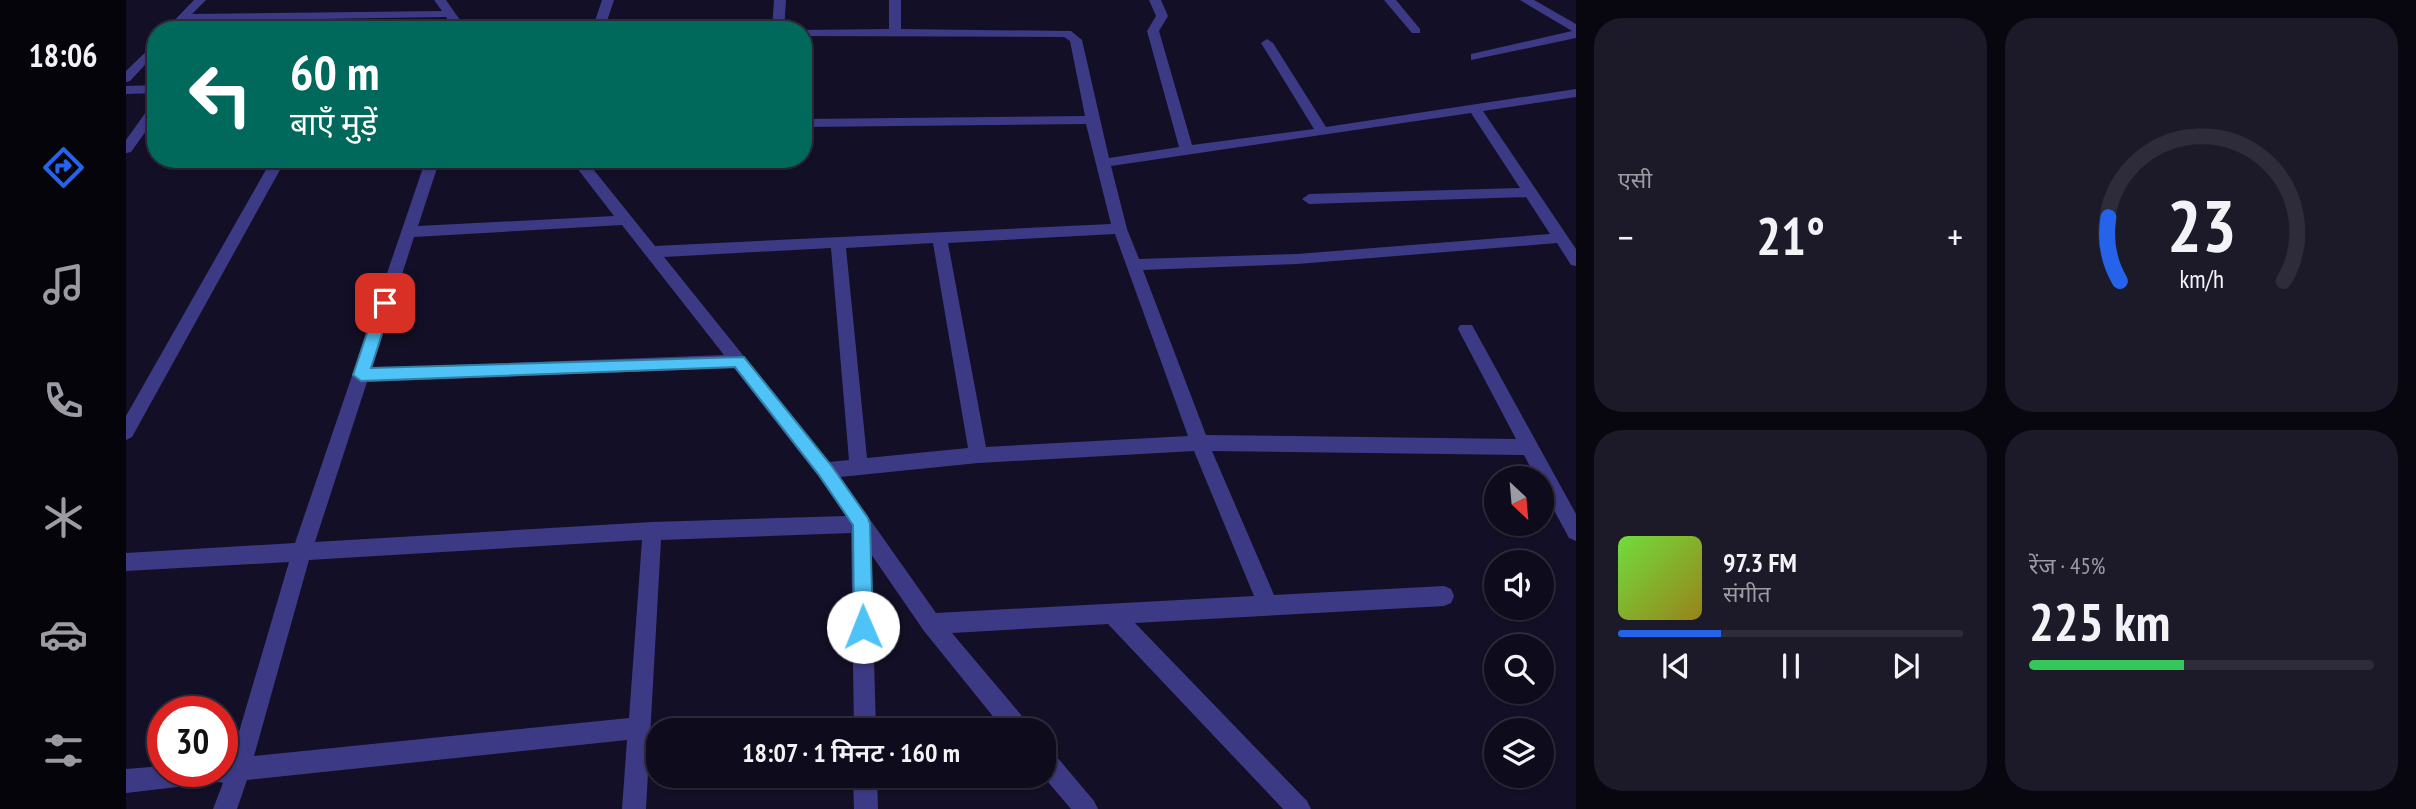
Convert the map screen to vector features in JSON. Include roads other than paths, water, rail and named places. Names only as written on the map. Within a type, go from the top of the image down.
[{"type":"street","points":[[180,21],[200,0]]},
{"type":"street","points":[[440,0],[454,21]]},
{"type":"street","points":[[601,21],[608,0]]},
{"type":"street","points":[[778,21],[779,0]]},
{"type":"street","points":[[895,0],[895,31]]},
{"type":"street","points":[[1155,0],[1162,16],[1153,31],[1187,150]]},
{"type":"street","points":[[1390,0],[1416,31]]},
{"type":"street","points":[[1526,0],[1576,32]]},
{"type":"street","points":[[182,18],[448,14]]},
{"type":"street","points":[[812,32],[1056,32],[1071,35],[1076,40],[1091,120],[1120,229],[1200,443],[1268,605]]},
{"type":"street","points":[[1475,57],[1576,32]]},
{"type":"street","points":[[1268,43],[1322,132]]},
{"type":"street","points":[[126,78],[147,56]]},
{"type":"street","points":[[126,90],[147,89]]},
{"type":"street","points":[[1103,163],[1476,111],[1576,93]]},
{"type":"street","points":[[1476,111],[1576,261]]},
{"type":"street","points":[[126,149],[147,120]]},
{"type":"street","points":[[812,122],[1091,120]]},
{"type":"street","points":[[126,432],[274,168]]},
{"type":"street","points":[[238,748],[430,168]]},
{"type":"street","points":[[584,168],[825,470],[931,624],[1009,718]]},
{"type":"street","points":[[1308,199],[1529,192]]},
{"type":"street","points":[[409,232],[626,220]]},
{"type":"street","points":[[652,252],[838,245],[1120,229]]},
{"type":"street","points":[[940,238],[978,455]]},
{"type":"street","points":[[1133,265],[1297,259],[1560,238]]},
{"type":"street","points":[[838,245],[859,468]]},
{"type":"street","points":[[1466,329],[1576,532]]},
{"type":"street","points":[[361,375],[739,361]]},
{"type":"street","points":[[825,470],[978,455],[1200,443],[1529,447]]},
{"type":"street","points":[[126,562],[652,531],[861,524]]},
{"type":"street","points":[[861,524],[865,718]]},
{"type":"street","points":[[634,809],[652,531]]},
{"type":"street","points":[[931,624],[1444,596]]},
{"type":"street","points":[[1112,614],[1298,809]]},
{"type":"street","points":[[238,769],[638,728]]},
{"type":"street","points":[[1056,773],[1086,809]]},
{"type":"street","points":[[126,781],[147,779]]},
{"type":"street","points":[[225,809],[228,787]]},
{"type":"street","points":[[865,788],[866,809]]}]
